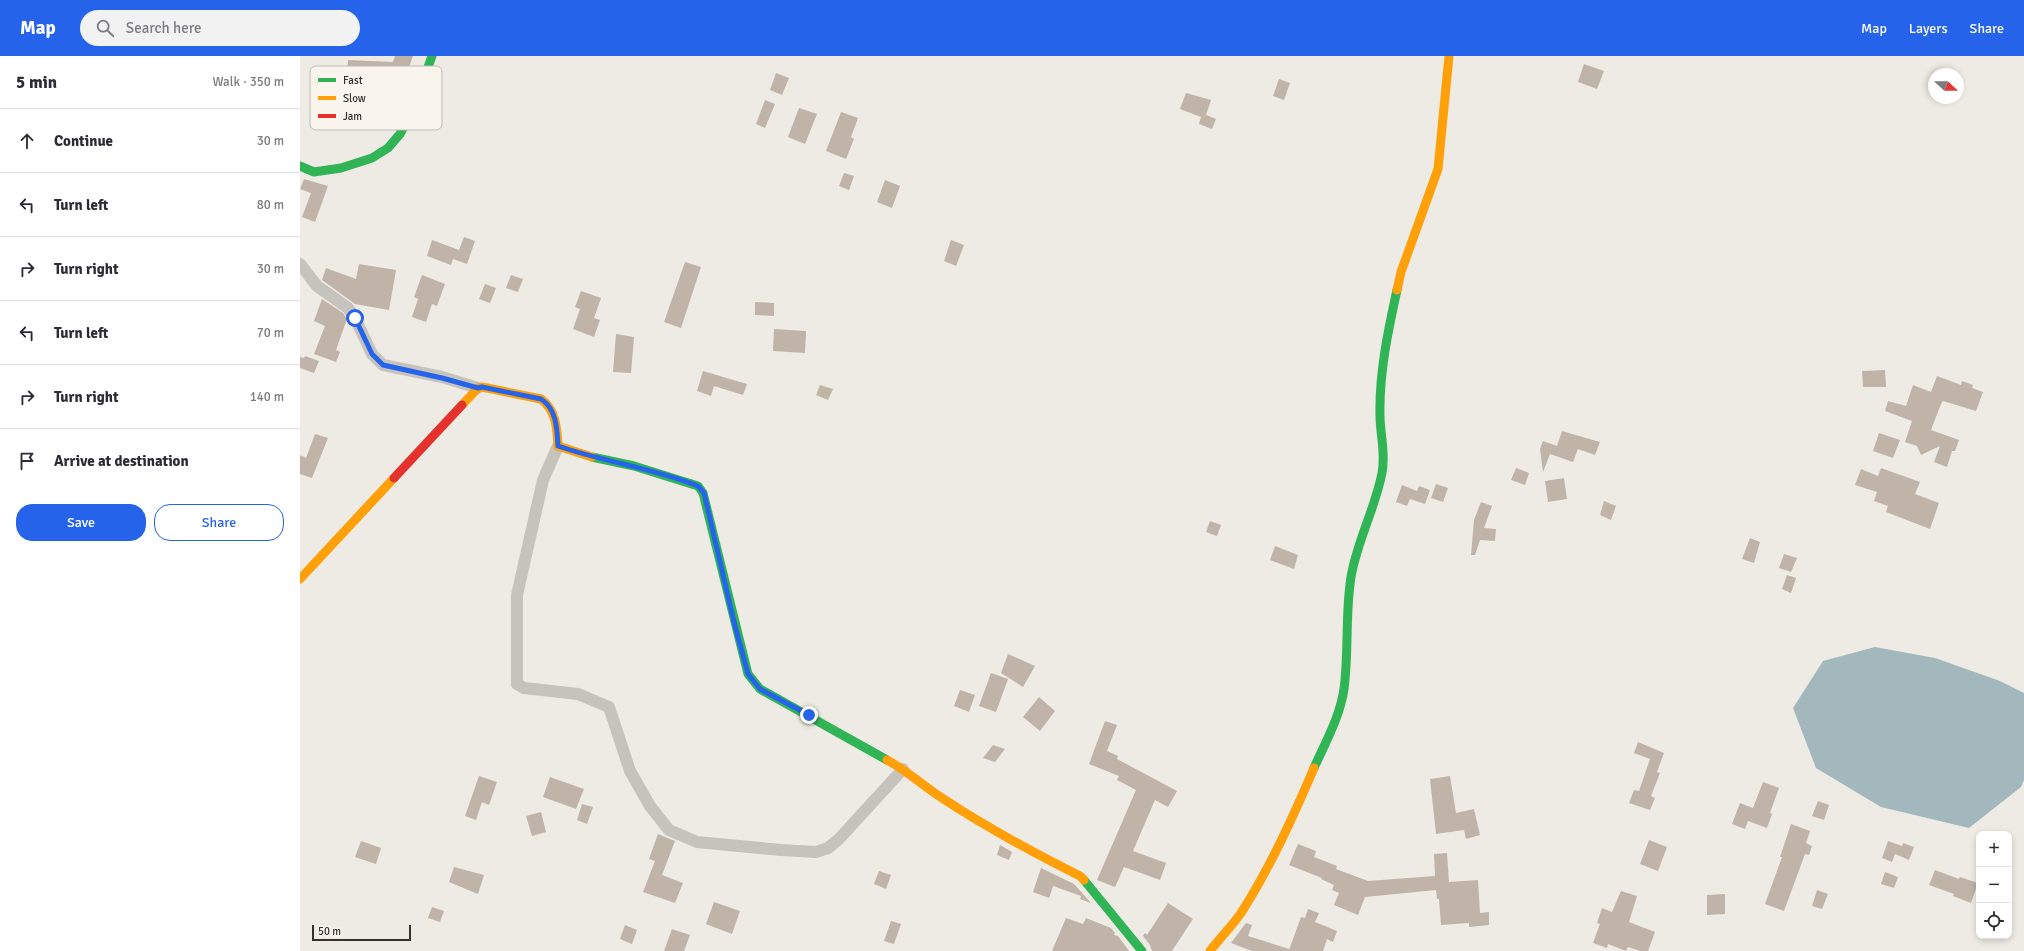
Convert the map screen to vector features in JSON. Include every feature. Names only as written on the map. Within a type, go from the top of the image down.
[{"type":"street","points":[[428,66],[432,56]]},
{"type":"street","points":[[1210,951],[1240,914],[1257,886],[1298,806],[1339,711],[1344,688],[1347,608],[1351,577],[1355,556],[1373,506],[1382,472],[1383,455],[1380,415],[1385,347],[1401,272],[1438,169],[1449,56]]},
{"type":"street","points":[[300,166],[314,172],[341,168],[372,158],[388,148],[402,130]]},
{"type":"street","points":[[300,264],[317,286],[348,308],[355,318],[372,354],[383,365],[442,378],[478,388],[482,387],[544,400],[556,420],[558,446],[543,480],[517,595],[518,684],[524,688],[578,694],[609,707],[630,771],[650,806],[666,829],[697,842],[816,852],[828,848],[838,839],[903,769]]},
{"type":"street","points":[[300,579],[478,388]]},
{"type":"street","points":[[558,446],[588,456],[634,466],[698,486],[704,493],[734,622],[748,674],[760,689],[809,715],[903,769],[946,800],[1037,855],[1080,876],[1097,894],[1142,951]]},
{"type":"water","points":[[1875,647],[1935,658],[2000,681],[2024,693],[2024,780],[2021,787],[1969,828],[1881,807],[1816,768],[1793,708],[1823,661]]},
{"type":"building","points":[[395,56],[413,56],[410,66],[348,66],[348,60],[393,62]]},
{"type":"building","points":[[1584,64],[1604,71],[1597,89],[1578,82]]},
{"type":"building","points":[[776,73],[789,78],[782,95],[770,90]]},
{"type":"building","points":[[1279,79],[1290,83],[1284,100],[1273,96]]},
{"type":"building","points":[[1186,93],[1211,100],[1206,115],[1216,119],[1212,129],[1199,124],[1201,117],[1180,109]]},
{"type":"building","points":[[765,100],[775,104],[765,128],[756,124]]},
{"type":"building","points":[[799,108],[817,114],[805,144],[788,137]]},
{"type":"building","points":[[841,112],[858,118],[851,137],[854,139],[846,159],[826,151]]},
{"type":"building","points":[[844,173],[854,176],[849,190],[839,186]]},
{"type":"building","points":[[304,179],[328,186],[315,222],[302,217],[311,193],[300,189]]},
{"type":"building","points":[[885,180],[900,186],[892,208],[877,202]]},
{"type":"building","points":[[464,237],[475,241],[467,264],[453,259],[451,265],[427,256],[432,240],[459,250]]},
{"type":"building","points":[[951,240],[964,245],[956,266],[944,261]]},
{"type":"building","points":[[685,262],[701,267],[681,328],[664,322]]},
{"type":"building","points":[[359,264],[396,270],[389,310],[355,304],[322,280],[326,268],[356,279]]},
{"type":"building","points":[[422,275],[445,284],[437,306],[432,304],[426,322],[412,317],[418,299],[414,297]]},
{"type":"building","points":[[511,275],[523,279],[518,292],[506,288]]},
{"type":"building","points":[[485,284],[496,288],[490,303],[479,299]]},
{"type":"building","points":[[581,291],[601,298],[594,318],[600,320],[594,337],[573,329],[580,309],[575,307]]},
{"type":"building","points":[[322,299],[343,313],[347,319],[336,350],[340,352],[336,362],[314,354],[325,326],[314,321]]},
{"type":"building","points":[[755,302],[774,303],[774,316],[755,315]]},
{"type":"building","points":[[774,329],[806,331],[805,353],[773,351]]},
{"type":"building","points":[[616,334],[634,337],[631,373],[613,372]]},
{"type":"building","points":[[305,356],[319,361],[314,373],[300,368],[300,357],[304,358]]},
{"type":"building","points":[[1885,370],[1886,387],[1863,387],[1862,371]]},
{"type":"building","points":[[703,371],[747,384],[743,395],[714,386],[711,396],[697,391]]},
{"type":"building","points":[[1937,376],[1961,385],[1962,381],[1973,385],[1972,388],[1983,392],[1976,411],[1943,401],[1941,404],[1931,430],[1959,440],[1955,451],[1952,451],[1947,467],[1934,462],[1940,446],[1921,455],[1917,446],[1905,442],[1912,421],[1885,411],[1888,401],[1906,406],[1913,385],[1931,392]]},
{"type":"building","points":[[820,385],[833,389],[828,400],[816,395]]},
{"type":"building","points":[[1562,431],[1600,442],[1595,455],[1578,449],[1573,462],[1550,454],[1543,472],[1540,449],[1543,441],[1557,446]]},
{"type":"building","points":[[1879,433],[1900,440],[1893,458],[1873,451]]},
{"type":"building","points":[[315,434],[328,438],[312,478],[300,474],[300,455],[306,458]]},
{"type":"building","points":[[1516,468],[1529,473],[1525,485],[1511,480]]},
{"type":"building","points":[[1881,468],[1920,482],[1915,494],[1939,503],[1930,529],[1886,512],[1888,506],[1874,501],[1877,492],[1855,485],[1861,469],[1878,476]]},
{"type":"building","points":[[1564,478],[1567,499],[1548,502],[1545,481]]},
{"type":"building","points":[[1436,484],[1448,488],[1443,502],[1431,498]]},
{"type":"building","points":[[1402,485],[1417,491],[1419,486],[1430,490],[1425,504],[1410,499],[1407,506],[1396,502]]},
{"type":"building","points":[[1604,501],[1616,506],[1611,520],[1600,515]]},
{"type":"building","points":[[1481,502],[1492,506],[1484,528],[1496,529],[1495,541],[1480,540],[1475,555],[1471,555],[1474,520]]},
{"type":"building","points":[[1210,521],[1221,525],[1217,536],[1206,532]]},
{"type":"building","points":[[1750,538],[1760,542],[1754,563],[1742,559]]},
{"type":"building","points":[[1275,546],[1298,555],[1294,569],[1270,560]]},
{"type":"building","points":[[1784,554],[1797,558],[1791,572],[1779,568]]},
{"type":"building","points":[[1787,575],[1796,578],[1791,593],[1782,589]]},
{"type":"building","points":[[1008,654],[1035,666],[1023,687],[1001,673]]},
{"type":"building","points":[[991,673],[1008,679],[996,712],[979,706]]},
{"type":"building","points":[[960,690],[975,695],[969,712],[954,706]]},
{"type":"building","points":[[1039,697],[1055,711],[1040,731],[1023,717]]},
{"type":"building","points":[[1105,721],[1117,725],[1107,751],[1118,756],[1117,759],[1177,791],[1168,807],[1155,800],[1133,851],[1166,863],[1160,880],[1124,867],[1115,887],[1097,880],[1136,790],[1117,780],[1119,776],[1089,764]]},
{"type":"building","points":[[1638,742],[1664,753],[1657,772],[1660,773],[1651,796],[1655,798],[1650,810],[1629,803],[1634,790],[1639,791],[1650,759],[1634,753]]},
{"type":"building","points":[[993,745],[1005,749],[995,762],[983,758]]},
{"type":"building","points":[[479,776],[497,782],[489,805],[482,802],[476,820],[465,816]]},
{"type":"building","points":[[1450,776],[1456,813],[1474,809],[1480,835],[1466,839],[1464,830],[1436,834],[1430,779]]},
{"type":"building","points":[[550,777],[584,789],[576,809],[543,797]]},
{"type":"building","points":[[1763,782],[1779,788],[1770,813],[1772,814],[1767,828],[1748,821],[1745,829],[1732,824],[1740,803],[1753,808]]},
{"type":"building","points":[[1818,801],[1829,805],[1824,820],[1812,816]]},
{"type":"building","points":[[582,804],[593,807],[587,824],[577,820]]},
{"type":"building","points":[[541,812],[546,832],[532,836],[526,816]]},
{"type":"building","points":[[1791,824],[1810,831],[1806,843],[1812,846],[1809,855],[1805,854],[1784,911],[1765,904],[1782,857],[1780,857]]},
{"type":"building","points":[[658,834],[675,841],[662,875],[683,883],[675,903],[643,892],[655,861],[649,859]]},
{"type":"building","points":[[1649,840],[1667,847],[1658,871],[1640,864]]},
{"type":"building","points":[[361,841],[381,848],[376,864],[355,857]]},
{"type":"building","points":[[1888,841],[1902,846],[1903,843],[1914,847],[1909,860],[1895,854],[1892,862],[1882,858]]},
{"type":"building","points":[[1298,844],[1316,851],[1314,857],[1337,866],[1336,869],[1368,881],[1435,876],[1434,854],[1447,853],[1449,882],[1478,880],[1480,913],[1489,912],[1489,925],[1469,927],[1469,923],[1441,925],[1439,899],[1437,899],[1436,890],[1365,897],[1358,915],[1334,905],[1339,893],[1332,890],[1334,885],[1321,879],[1322,878],[1289,865]]},
{"type":"building","points":[[1000,845],[1012,852],[1009,860],[997,855]]},
{"type":"building","points":[[454,867],[484,875],[478,894],[449,882]]},
{"type":"building","points":[[1041,868],[1074,884],[1091,903],[1080,899],[1081,896],[1053,886],[1049,898],[1033,892]]},
{"type":"building","points":[[1935,870],[1959,879],[1960,877],[1976,882],[1976,889],[1971,903],[1953,896],[1954,894],[1929,885]]},
{"type":"building","points":[[879,871],[891,875],[886,889],[874,884]]},
{"type":"building","points":[[1885,872],[1898,877],[1894,888],[1881,884]]},
{"type":"building","points":[[1817,890],[1828,894],[1822,909],[1812,906]]},
{"type":"building","points":[[1621,891],[1637,896],[1629,922],[1655,932],[1648,951],[1640,951],[1628,947],[1626,951],[1608,944],[1607,948],[1593,943],[1600,924],[1597,923],[1602,908],[1612,912]]},
{"type":"building","points":[[1725,894],[1725,914],[1707,915],[1707,895]]},
{"type":"building","points":[[714,902],[740,911],[732,934],[706,924]]},
{"type":"building","points":[[1168,903],[1193,919],[1172,951],[1152,951],[1150,945],[1143,936],[1145,933],[1147,935]]},
{"type":"building","points":[[432,907],[444,911],[440,922],[428,918]]},
{"type":"building","points":[[1308,909],[1319,913],[1315,922],[1337,931],[1333,942],[1327,939],[1323,951],[1252,951],[1231,943],[1246,923],[1252,925],[1248,936],[1289,950],[1301,917],[1305,918]]},
{"type":"building","points":[[1066,918],[1083,924],[1086,918],[1111,928],[1115,933],[1114,935],[1118,936],[1129,951],[1052,951]]},
{"type":"building","points":[[891,921],[901,924],[894,944],[884,941]]},
{"type":"building","points":[[625,925],[637,930],[632,944],[620,939]]},
{"type":"building","points":[[672,929],[690,935],[684,951],[664,951]]},
{"type":"traffic: fast","points":[[428,66],[432,56]]},
{"type":"traffic: fast","points":[[300,166],[314,172],[341,168],[372,158],[388,148],[402,130]]},
{"type":"traffic: fast","points":[[1314,768],[1332,730],[1342,699],[1344,689],[1348,605],[1351,577],[1357,551],[1375,499],[1382,473],[1383,451],[1380,423],[1381,384],[1387,337],[1397,290]]},
{"type":"traffic: fast","points":[[592,457],[634,466],[698,486],[703,493],[748,674],[760,689],[887,760]]},
{"type":"traffic: fast","points":[[1084,880],[1142,951]]},
{"type":"traffic: slow","points":[[1397,290],[1401,272],[1438,169],[1449,56]]},
{"type":"traffic: slow","points":[[462,405],[478,388],[482,387],[541,399],[546,403],[553,414],[558,446],[592,457]]},
{"type":"traffic: slow","points":[[300,579],[394,478]]},
{"type":"traffic: slow","points":[[887,760],[973,818],[1080,876],[1084,880]]},
{"type":"traffic: slow","points":[[1210,951],[1234,923],[1252,896],[1289,824],[1314,768]]},
{"type":"traffic: jam","points":[[394,478],[462,405]]},
{"type":"route","points":[[355,318],[372,354],[383,365],[442,378],[478,388],[482,387],[544,400],[556,420],[558,446],[588,456],[634,466],[698,486],[704,493],[734,622],[748,674],[760,689],[809,715]]}]
